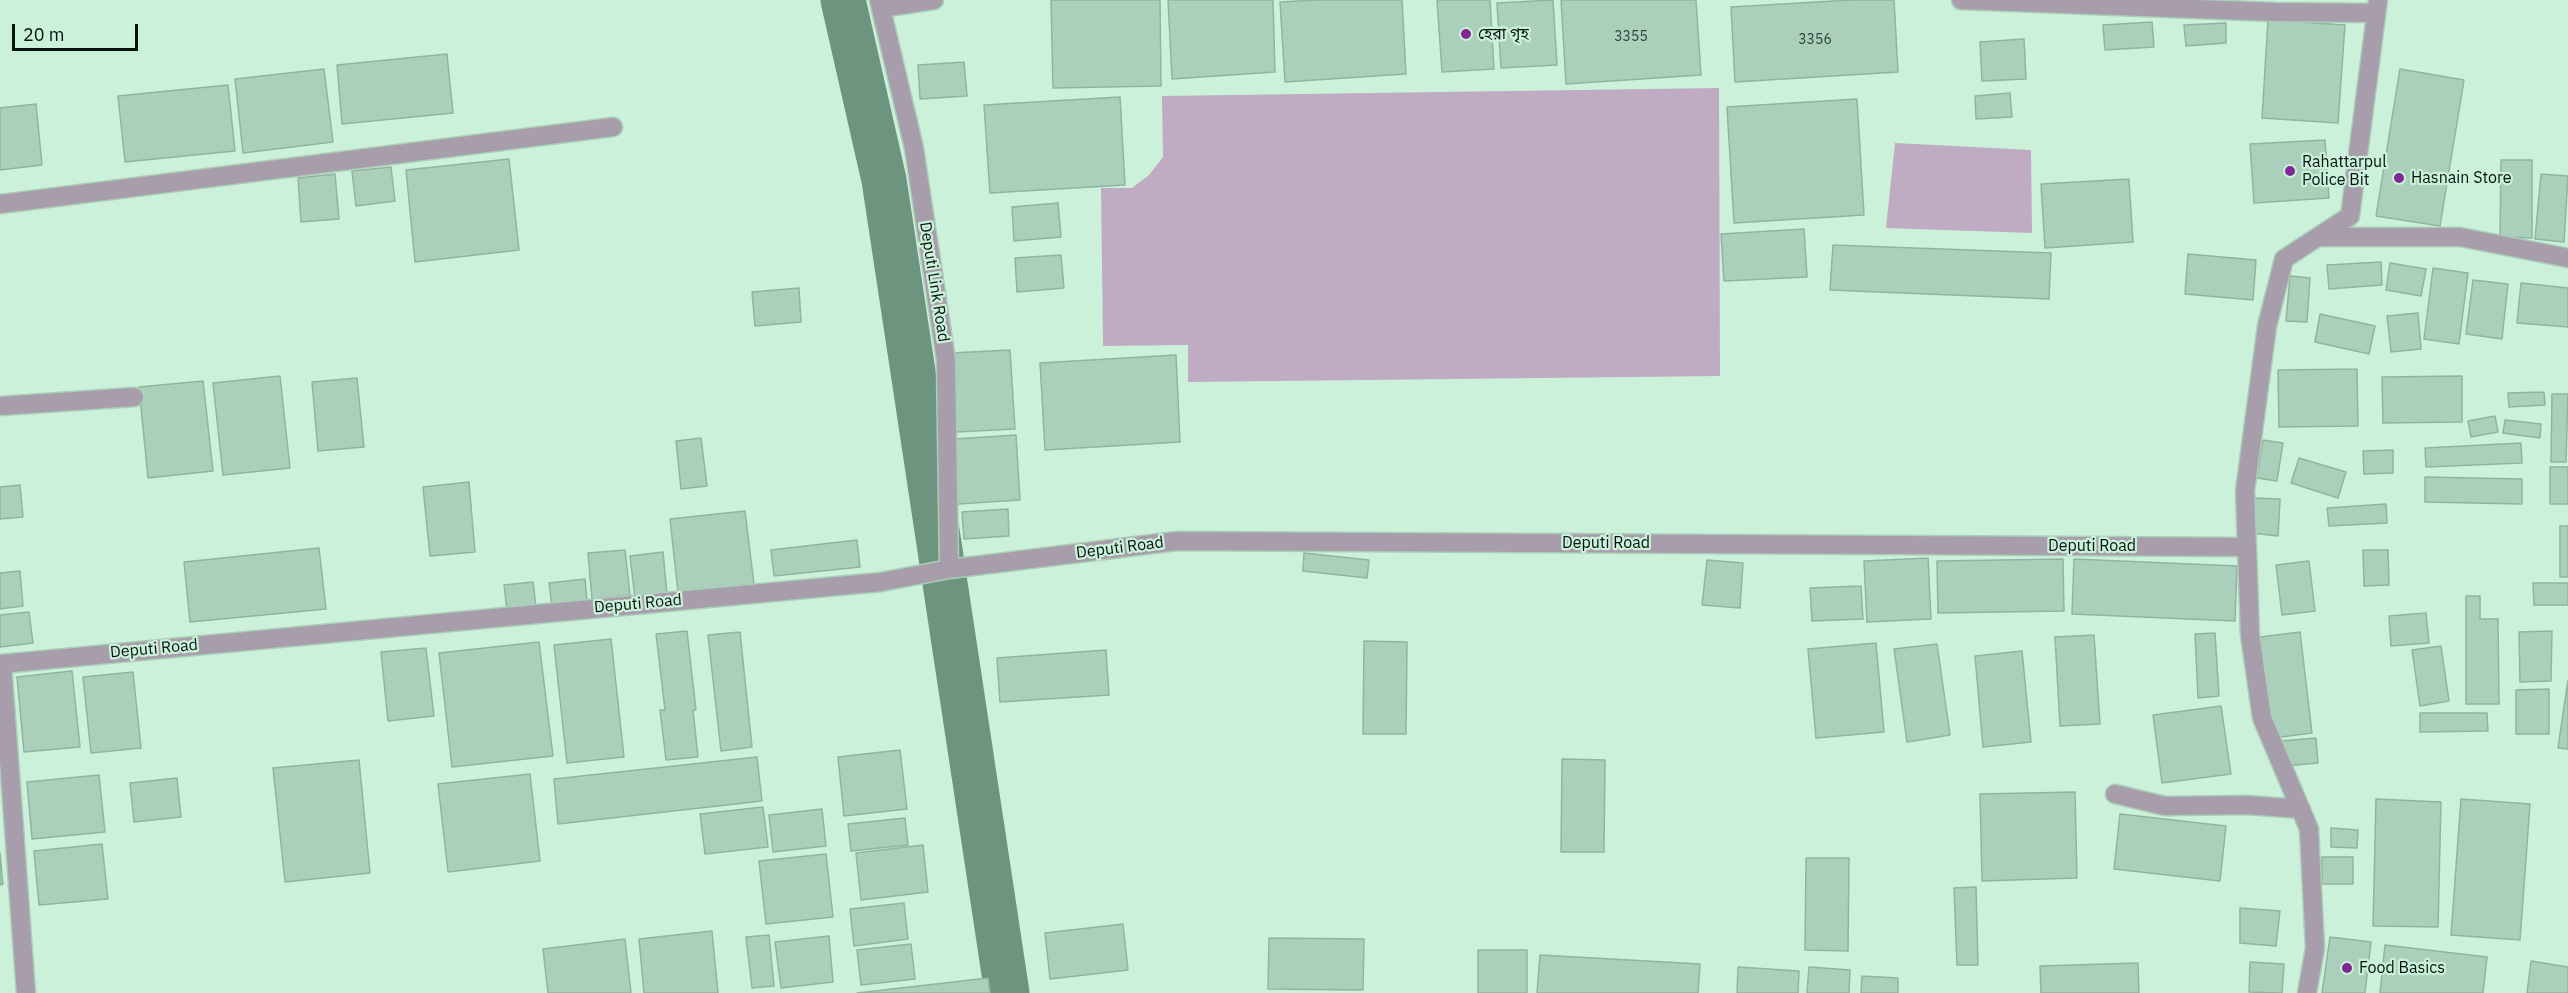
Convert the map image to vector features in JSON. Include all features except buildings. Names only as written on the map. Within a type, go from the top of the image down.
[{"type":"street","points":[[880,4],[934,0]]},
{"type":"street","points":[[1961,0],[2275,12],[2377,6],[2350,216],[2284,259],[2267,326],[2245,491],[2250,635],[2262,718],[2309,829],[2314,948],[2307,993]]},
{"type":"street","name":"Deputi Link Road","points":[[880,4],[914,148],[946,360],[949,569]]},
{"type":"street","points":[[0,204],[613,127]]},
{"type":"street","points":[[2318,237],[2460,237],[2568,258]]},
{"type":"street","points":[[0,406],[134,397]]},
{"type":"street","name":"Deputi Road","points":[[1,664],[881,582],[949,569],[1178,541],[2247,547]]},
{"type":"street","points":[[1,664],[26,993]]},
{"type":"street","points":[[2115,794],[2165,807],[2247,805],[2301,809]]},
{"type":"shaded area","points":[[1719,88],[1720,376],[1188,382],[1188,345],[1103,346],[1101,188],[1132,188],[1149,175],[1163,157],[1162,96]]},
{"type":"shaded area","points":[[1895,143],[2031,150],[2032,233],[1886,228]]},
{"type":"waterway","points":[[843,0],[884,180],[1007,993]]},
{"type":"place","name":"হেরা গৃহ","points":[[1466,34]]},
{"type":"place","name":"Rahattarpul Police Bit","points":[[2290,171]]},
{"type":"place","name":"Hasnain Store","points":[[2399,178]]},
{"type":"place","name":"Food Basics","points":[[2347,968]]}]
